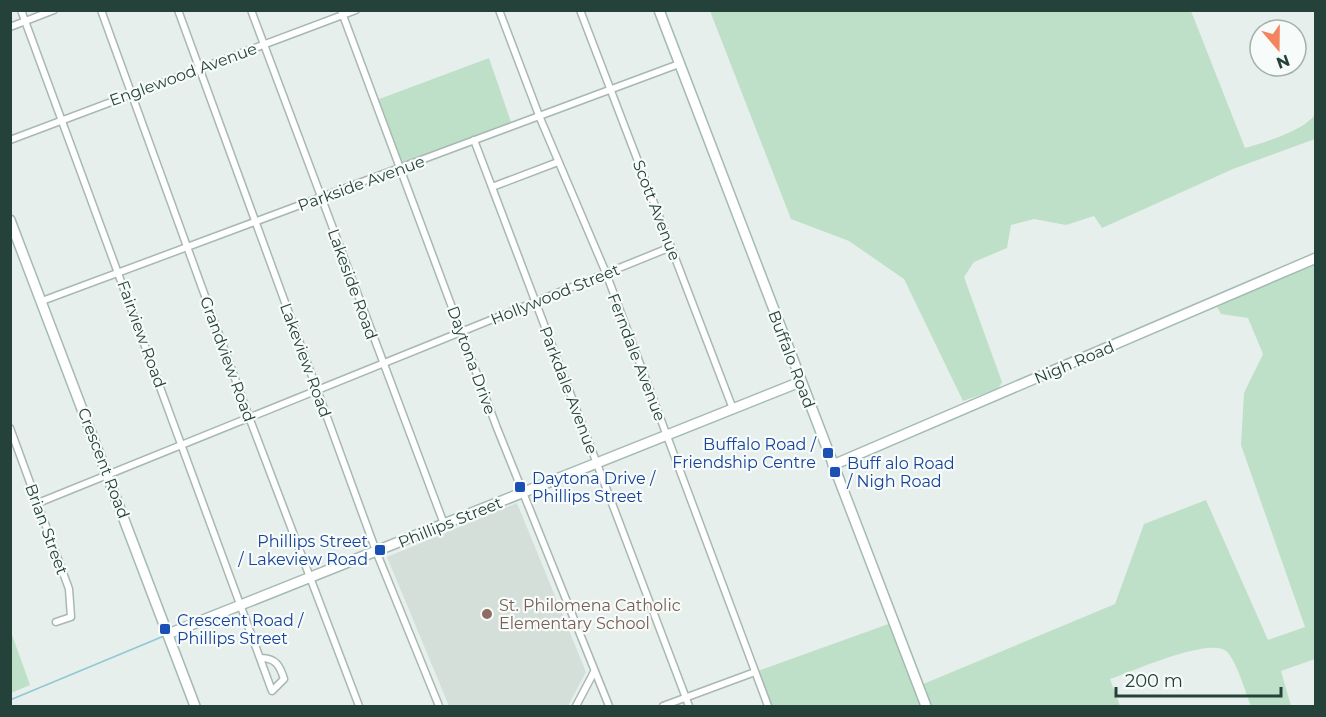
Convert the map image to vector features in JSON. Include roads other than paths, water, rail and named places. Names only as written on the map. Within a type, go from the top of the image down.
[{"type":"street","name":"Fairview Road","points":[[21,10],[183,444],[272,691],[284,679],[281,667],[275,661],[261,658]]},
{"type":"street","points":[[10,27],[54,10]]},
{"type":"street","name":"Grandview Road","points":[[101,10],[249,417],[359,706]]},
{"type":"street","name":"Lakeview Road","points":[[178,10],[376,551],[439,706]]},
{"type":"street","name":"Lakeside Road","points":[[251,10],[444,524]]},
{"type":"street","name":"Englewood Avenue","points":[[10,140],[264,45],[342,13],[356,10]]},
{"type":"street","name":"Ferndale Avenue","points":[[499,10],[540,118],[606,273],[768,706]]},
{"type":"street","name":"Scott Avenue","points":[[580,10],[733,409]]},
{"type":"street","name":"Buffalo Road","points":[[659,10],[926,706]]},
{"type":"street","name":"Daytona Drive","points":[[342,13],[522,493],[609,706]]},
{"type":"street","name":"Parkside Avenue","points":[[42,301],[474,140],[540,118],[679,64]]},
{"type":"street","name":"Parkdale Avenue","points":[[474,140],[689,706]]},
{"type":"street","points":[[492,187],[558,162]]},
{"type":"street","name":"Crescent Road","points":[[10,220],[195,706]]},
{"type":"street","name":"Hollywood Street","points":[[38,503],[671,247]]},
{"type":"street","name":"Nigh Road","points":[[833,465],[1316,258]]},
{"type":"street","name":"Phillips Street","points":[[168,636],[800,382]]},
{"type":"street","name":"Brian Street","points":[[10,428],[71,599],[71,617],[56,622]]},
{"type":"street","points":[[576,706],[594,672]]},
{"type":"street","points":[[663,706],[755,672]]},
{"type":"waterway","points":[[10,700],[164,636]]},
{"type":"place","name":"Buffalo Road / Friendship Centre","points":[[828,453]]},
{"type":"place","name":"Buff alo Road / Nigh Road","points":[[835,472]]},
{"type":"place","name":"Daytona Drive / Phillips Street","points":[[520,487]]},
{"type":"place","name":"Phillips Street / Lakeview Road","points":[[380,550]]},
{"type":"place","name":"St. Philomena Catholic Elementary School","points":[[487,614]]},
{"type":"place","name":"Crescent Road / Phillips Street","points":[[165,629]]}]
